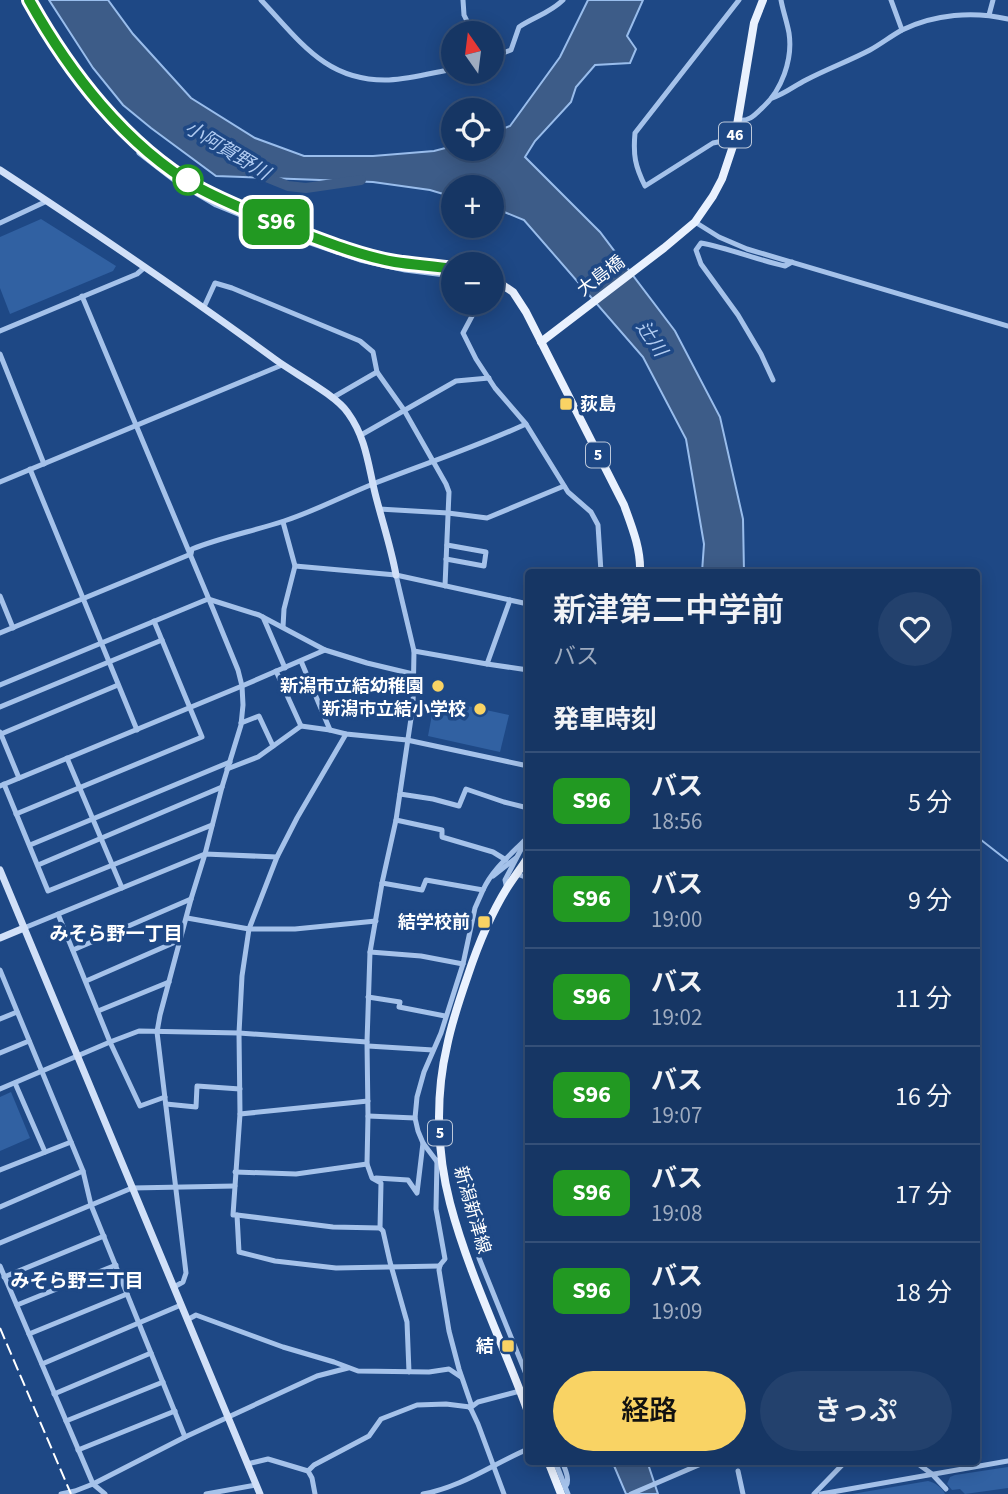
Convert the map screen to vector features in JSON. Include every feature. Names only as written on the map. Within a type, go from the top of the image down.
[{"type":"main road","points":[[29,0],[68,65],[116,121],[158,159],[196,186],[310,236],[394,262],[441,268]]},
{"type":"main road","name":"46","points":[[695,222],[722,179],[734,143],[754,23],[763,0]]},
{"type":"main road","name":"大島橋","points":[[541,342],[695,222]]},
{"type":"main road","name":"5","points":[[504,286],[517,298],[624,505],[634,531],[640,569]]},
{"type":"main road","name":"新潟新津線","points":[[525,861],[507,889],[477,949],[455,1013],[446,1048],[440,1124],[444,1176],[464,1249],[525,1404]]},
{"type":"main road","points":[[550,1465],[563,1490]]},
{"type":"street","points":[[261,0],[314,56],[332,68],[360,78],[389,80],[441,71]]},
{"type":"street","points":[[463,0],[467,21]]},
{"type":"street","points":[[504,53],[512,50],[519,27],[545,14],[562,0]]},
{"type":"street","points":[[734,143],[728,140],[713,144],[645,186],[634,157],[635,132],[739,0]]},
{"type":"street","points":[[737,120],[750,119],[772,98],[783,77],[789,35],[780,0]]},
{"type":"street","points":[[891,0],[902,30]]},
{"type":"street","points":[[989,15],[993,0]]},
{"type":"street","points":[[772,98],[870,50],[902,30],[929,19],[966,14],[1008,19]]},
{"type":"street","points":[[139,153],[174,180],[216,205],[307,242],[360,260],[441,274]]},
{"type":"street","points":[[0,170],[204,307],[332,398],[347,411],[361,435],[390,544],[414,651],[412,705],[396,820],[370,952],[368,998],[367,1164],[372,1178],[381,1183],[380,1228],[407,1322],[409,1372]]},
{"type":"street","points":[[0,223],[47,201]]},
{"type":"street","points":[[695,222],[719,237],[747,249],[1008,326]]},
{"type":"street","points":[[773,380],[738,314],[701,264],[696,250],[701,243],[786,266],[792,262]]},
{"type":"street","points":[[1,328],[137,274],[145,267]]},
{"type":"street","points":[[204,307],[215,283],[360,341],[373,352],[377,372],[404,410],[449,492],[445,586]]},
{"type":"street","points":[[82,296],[191,554],[242,686],[241,723],[157,1032],[186,1273],[183,1282],[174,1287]]},
{"type":"street","points":[[472,315],[463,332],[468,345],[489,378],[526,424],[568,492],[591,512],[598,525],[601,569]]},
{"type":"street","points":[[0,354],[44,464]]},
{"type":"street","points":[[0,482],[282,365]]},
{"type":"street","points":[[332,398],[377,372]]},
{"type":"street","points":[[361,435],[456,382],[489,378]]},
{"type":"street","points":[[0,633],[191,554],[192,549],[316,510],[373,484],[485,443],[526,424]]},
{"type":"street","points":[[30,469],[137,730]]},
{"type":"street","points":[[379,509],[487,518],[564,486]]},
{"type":"street","points":[[283,522],[295,566],[284,609],[283,627]]},
{"type":"street","points":[[446,559],[484,566],[486,552],[447,545]]},
{"type":"street","points":[[295,566],[396,575],[525,603]]},
{"type":"street","points":[[0,596],[13,628]]},
{"type":"street","points":[[0,685],[208,599],[263,617],[326,650],[413,674]]},
{"type":"street","points":[[487,664],[510,600]]},
{"type":"street","points":[[263,617],[285,668]]},
{"type":"street","points":[[16,814],[202,737],[154,621]]},
{"type":"street","points":[[0,707],[162,640]]},
{"type":"street","points":[[212,825],[48,891],[2,785],[326,650]]},
{"type":"street","points":[[414,651],[525,670]]},
{"type":"street","points":[[301,661],[330,730]]},
{"type":"street","points":[[276,671],[301,726]]},
{"type":"street","points":[[19,778],[0,733],[118,685]]},
{"type":"street","points":[[241,723],[259,716],[273,746]]},
{"type":"street","points":[[227,769],[258,757],[301,726],[407,740],[525,765]]},
{"type":"street","points":[[346,734],[277,857],[249,929],[239,1033],[240,1114],[233,1215],[333,1227],[380,1228]]},
{"type":"street","points":[[67,758],[122,888]]},
{"type":"street","points":[[30,845],[230,762]]},
{"type":"street","points":[[38,865],[222,787]]},
{"type":"street","points":[[400,794],[459,806],[466,789],[525,807]]},
{"type":"street","points":[[396,820],[442,830],[442,837],[493,852],[506,860]]},
{"type":"street","points":[[444,1176],[437,1160],[423,1143],[415,1118],[417,1097],[463,964],[475,908],[482,890],[495,869],[525,840]]},
{"type":"street","points":[[507,889],[505,880],[525,842]]},
{"type":"street","points":[[0,938],[205,855],[277,857]]},
{"type":"street","points":[[487,880],[519,856]]},
{"type":"street","points":[[0,870],[260,1494]]},
{"type":"street","points":[[517,873],[525,877]]},
{"type":"street","points":[[382,883],[422,890],[426,880],[482,890]]},
{"type":"street","points":[[73,950],[191,899]]},
{"type":"street","points":[[58,914],[110,1042],[140,1106],[166,1101],[196,1107],[198,1086],[240,1090]]},
{"type":"street","points":[[187,918],[249,929],[295,929],[376,920]]},
{"type":"street","points":[[86,981],[180,940]]},
{"type":"street","points":[[370,952],[421,956],[463,964]]},
{"type":"street","points":[[0,971],[3,984],[83,1171],[92,1205],[185,1437]]},
{"type":"street","points":[[98,1011],[169,982]]},
{"type":"street","points":[[368,998],[400,1002],[399,1007],[445,1016]]},
{"type":"street","points":[[0,1019],[17,1012]]},
{"type":"street","points":[[0,1089],[139,1031],[239,1033],[433,1051]]},
{"type":"street","points":[[0,1053],[29,1041]]},
{"type":"street","points":[[15,1083],[45,1152]]},
{"type":"street","points":[[240,1114],[368,1101]]},
{"type":"street","points":[[368,1116],[415,1118]]},
{"type":"street","points":[[0,1170],[71,1142]]},
{"type":"street","points":[[372,1178],[408,1180],[417,1193],[423,1143]]},
{"type":"street","points":[[437,1160],[436,1209],[445,1259],[439,1270],[449,1331],[470,1408],[504,1494]]},
{"type":"street","points":[[236,1172],[296,1174],[367,1164]]},
{"type":"street","points":[[0,1207],[83,1171]]},
{"type":"street","points":[[0,1243],[132,1188],[235,1186]]},
{"type":"street","points":[[237,1216],[239,1252],[275,1261],[336,1268],[440,1266]]},
{"type":"street","points":[[4,1277],[104,1236]]},
{"type":"street","points":[[479,1258],[525,1372]]},
{"type":"street","points":[[17,1306],[116,1265]]},
{"type":"street","points":[[0,1266],[93,1484],[105,1494]]},
{"type":"street","points":[[29,1335],[128,1294]]},
{"type":"street","points":[[42,1364],[181,1305]]},
{"type":"street","points":[[187,1320],[196,1315],[358,1371],[429,1373],[449,1369],[462,1377]]},
{"type":"street","points":[[54,1394],[151,1353]]},
{"type":"street","points":[[61,1494],[93,1484],[185,1437],[317,1376],[348,1368]]},
{"type":"street","points":[[66,1421],[163,1382]]},
{"type":"street","points":[[308,1471],[331,1455],[369,1436],[381,1419],[417,1405],[446,1404],[470,1408],[478,1402],[520,1391]]},
{"type":"street","points":[[78,1450],[175,1411]]},
{"type":"street","points":[[423,1494],[463,1482],[525,1450]]},
{"type":"street","points":[[247,1464],[268,1459],[308,1471],[315,1494]]},
{"type":"street","points":[[821,1494],[1008,1461]]},
{"type":"street","points":[[556,1465],[563,1490],[568,1494]]},
{"type":"street","points":[[563,1465],[568,1481],[563,1490]]},
{"type":"street","points":[[631,1494],[700,1465]]},
{"type":"street","points":[[814,1494],[842,1465]]},
{"type":"street","points":[[919,1465],[946,1489]]},
{"type":"street","points":[[738,1471],[743,1494]]},
{"type":"street","points":[[206,1494],[256,1485]]},
{"type":"shaded area","points":[[41,219],[116,266],[113,271],[10,314],[0,288],[0,237]]},
{"type":"shaded area","points":[[435,699],[509,715],[500,752],[428,736]]},
{"type":"shaded area","points":[[11,1092],[30,1138],[0,1151],[0,1097]]},
{"type":"shaded area","points":[[1008,1467],[1008,1488],[965,1494],[960,1489],[952,1490],[947,1484],[950,1477],[955,1475]]},
{"type":"shaded area","points":[[928,1481],[938,1486],[945,1494],[852,1494]]},
{"type":"water","name":"辻川","points":[[49,0],[108,0],[133,34],[191,98],[255,138],[304,156],[373,156],[441,149],[441,161],[504,161],[504,128],[510,126],[560,57],[588,0],[643,0],[627,36],[636,49],[630,63],[595,65],[576,87],[571,102],[535,141],[525,157],[600,232],[675,331],[720,417],[743,519],[744,569],[702,569],[704,544],[686,439],[643,357],[524,220],[504,212],[504,175],[441,175],[441,193],[373,182],[216,176],[123,105],[93,68]]},
{"type":"water","points":[[614,1465],[648,1465],[658,1494],[626,1494]]},
{"type":"waterway","name":"小阿賀野川","points":[[254,172],[288,186],[306,188],[361,180]]},
{"type":"waterway","points":[[980,839],[1008,861]]},
{"type":"railway","points":[[0,1328],[71,1494]]},
{"type":"bus line","name":"S96","points":[[29,0],[68,65],[116,121],[158,159],[196,186],[310,236],[394,262],[441,268]]},
{"type":"place","name":"荻島","points":[[566,404]]},
{"type":"place","name":"新潟市立結幼稚園","points":[[438,686]]},
{"type":"place","name":"新潟市立結小学校","points":[[480,709]]},
{"type":"place","name":"結学校前","points":[[484,922]]},
{"type":"place","name":"結","points":[[508,1346]]},
{"type":"district","name":"みそら野一丁目","points":[[116,934]]},
{"type":"district","name":"みそら野三丁目","points":[[77,1281]]}]
